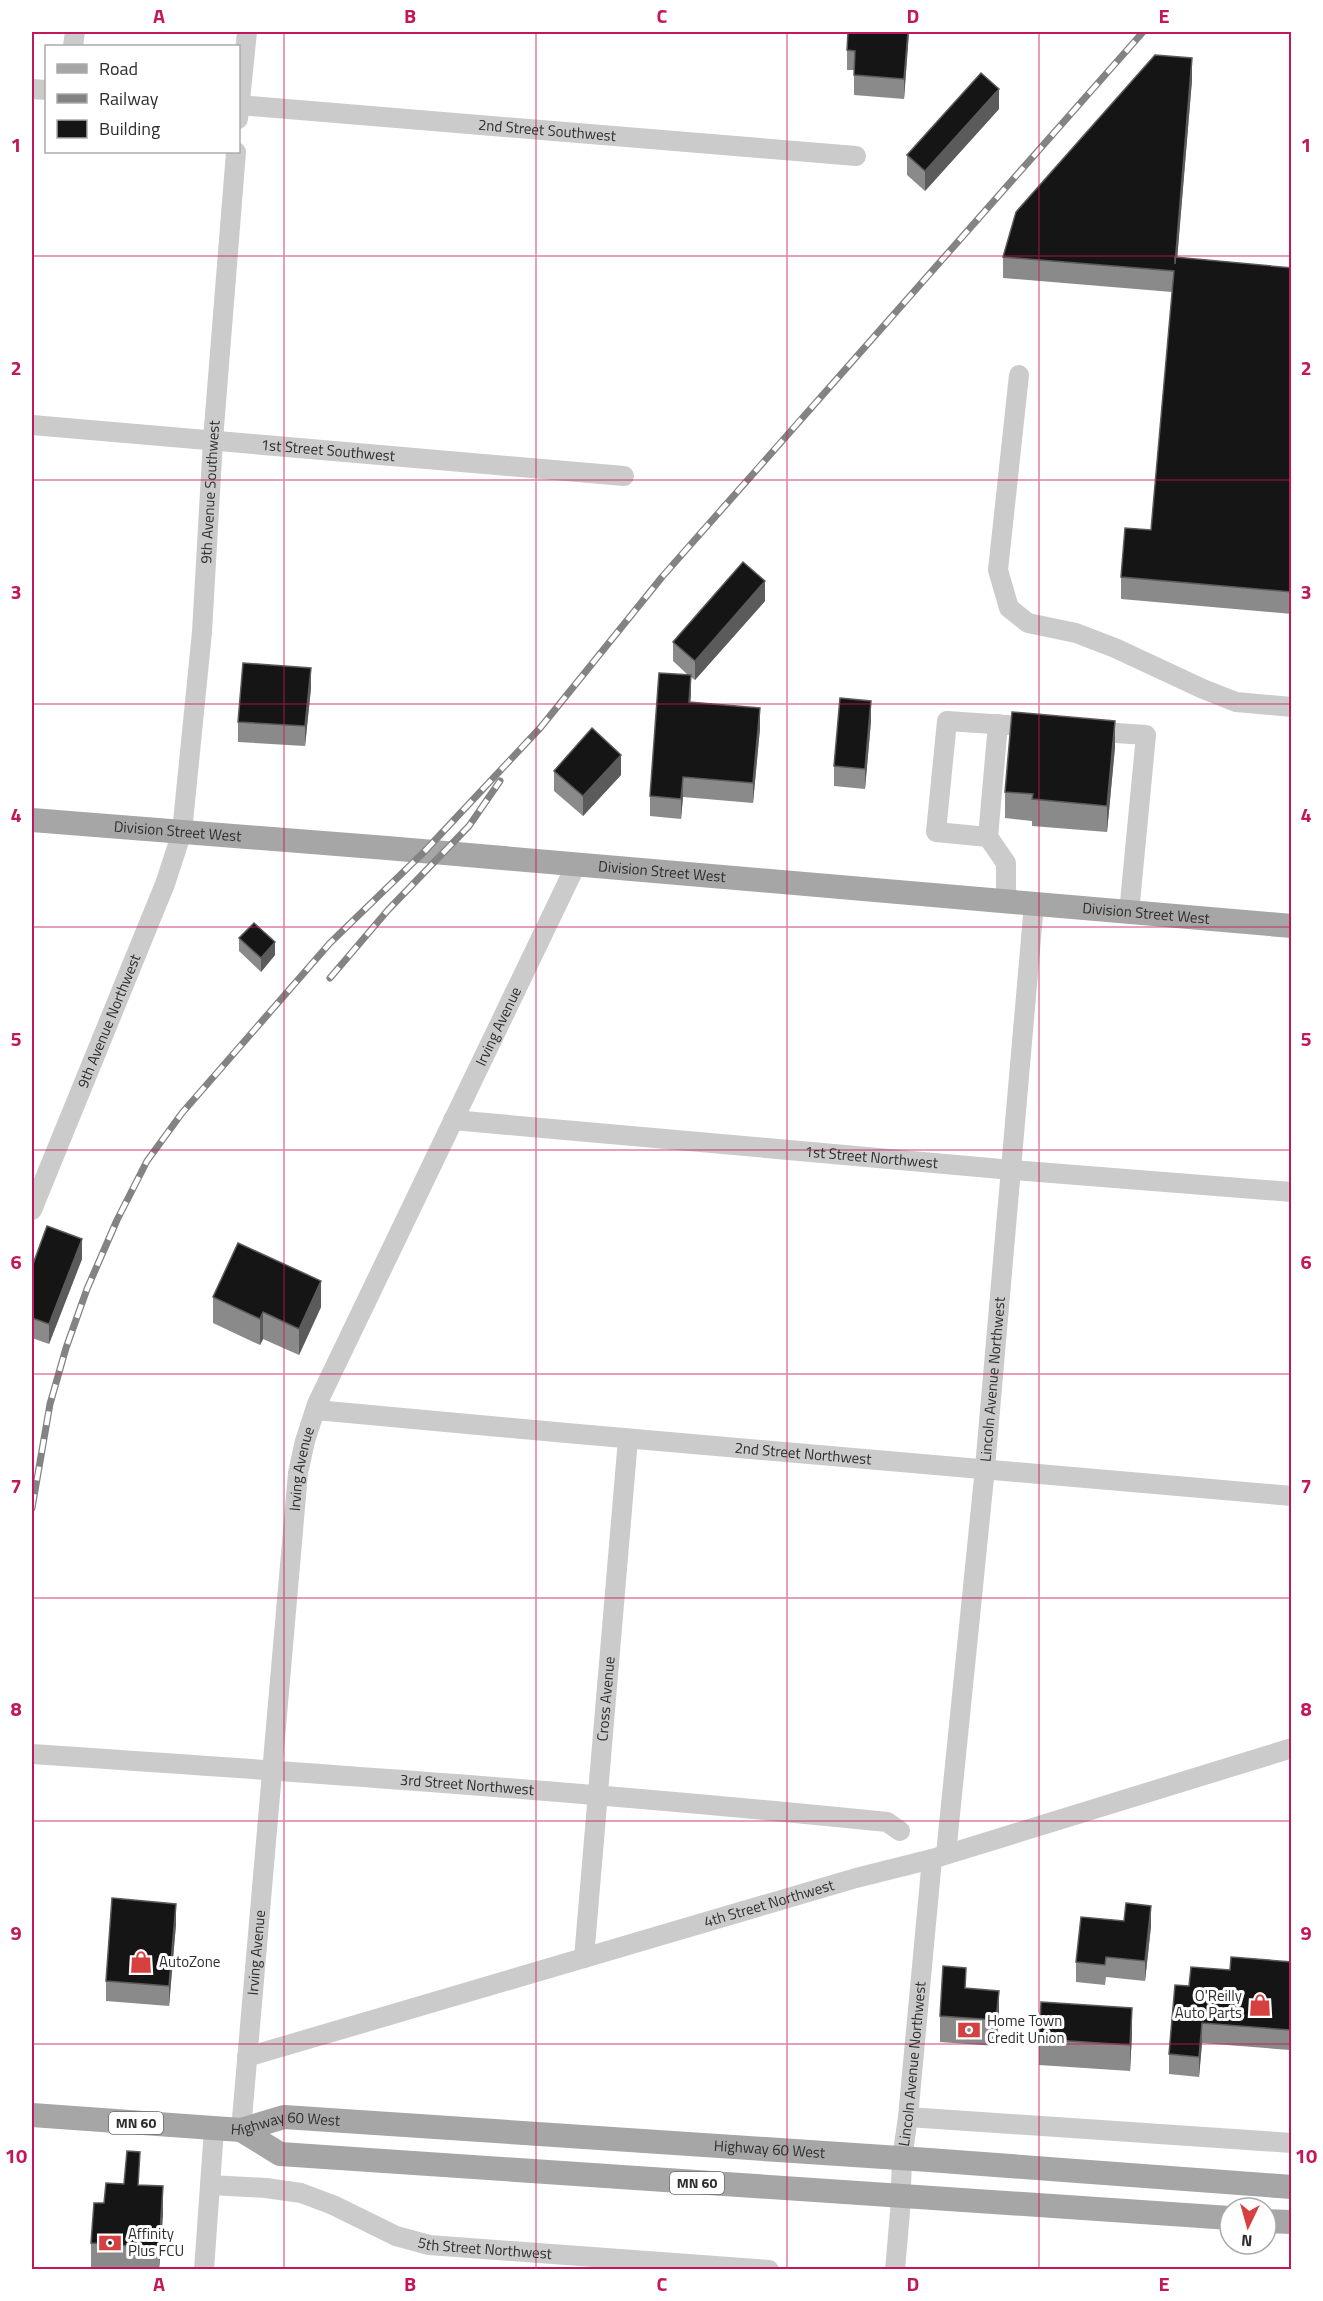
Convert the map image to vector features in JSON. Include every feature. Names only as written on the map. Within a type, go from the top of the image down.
[{"type":"main road","name":"Division Street West","points":[[32,820],[1292,926]]},
{"type":"main road","name":"MN 60","points":[[32,2115],[241,2130]]},
{"type":"main road","name":"Highway 60 West","points":[[241,2130],[284,2117],[1292,2187]]},
{"type":"main road","name":"Highway 60 West","points":[[241,2130],[280,2154],[1218,2217]]},
{"type":"street","points":[[240,100],[247,32]]},
{"type":"street","name":"2nd Street Southwest","points":[[240,110],[856,156]]},
{"type":"street","name":"9th Avenue Southwest","points":[[182,832],[202,632],[213,440],[236,153]]},
{"type":"street","points":[[1019,375],[998,570],[1009,608],[1028,623],[1076,633],[1236,702],[1292,707]]},
{"type":"street","name":"1st Street Southwest","points":[[32,425],[624,476]]},
{"type":"street","points":[[988,837],[936,832],[946,721],[1146,735],[1129,912]]},
{"type":"street","points":[[998,724],[988,837],[1006,863],[1006,902]]},
{"type":"street","name":"9th Avenue Northwest","points":[[32,1210],[165,884],[182,832]]},
{"type":"street","name":"Irving Avenue","points":[[241,2130],[298,1473],[304,1441],[316,1410],[576,865]]},
{"type":"street","name":"Lincoln Avenue Northwest","points":[[894,2270],[902,2159],[985,1468],[1034,904]]},
{"type":"street","name":"1st Street Northwest","points":[[453,1120],[1012,1170],[1292,1192]]},
{"type":"street","name":"2nd Street Northwest","points":[[316,1410],[1292,1496]]},
{"type":"street","name":"Cross Avenue","points":[[584,1958],[628,1439]]},
{"type":"street","name":"4th Street Northwest","points":[[247,2057],[856,1878],[939,1856],[1292,1748]]},
{"type":"street","name":"3rd Street Northwest","points":[[32,1754],[272,1770],[742,1807],[887,1822],[900,1832]]},
{"type":"street","points":[[908,2117],[1292,2143]]},
{"type":"street","points":[[204,2270],[214,2129]]},
{"type":"street","name":"5th Street Northwest","points":[[210,2185],[266,2188],[301,2193],[333,2205],[396,2236],[429,2245],[770,2270]]},
{"type":"building","points":[[848,32],[908,32],[904,79],[854,75],[855,51],[847,50]]},
{"type":"building","points":[[1155,55],[1192,58],[1176,257],[1292,268],[1292,592],[1121,577],[1125,528],[1151,530],[1174,271],[1003,257],[1016,212]]},
{"type":"building","points":[[981,73],[999,89],[925,171],[907,155]]},
{"type":"building","points":[[743,562],[765,581],[695,661],[673,642]]},
{"type":"building","points":[[243,663],[311,668],[305,726],[238,722]]},
{"type":"building","points":[[659,673],[691,675],[689,702],[760,708],[753,783],[683,777],[681,799],[650,796]]},
{"type":"building","points":[[840,698],[871,701],[865,769],[834,766]]},
{"type":"building","points":[[1012,712],[1115,721],[1107,806],[1032,799],[1033,794],[1005,792]]},
{"type":"building","points":[[592,728],[621,755],[583,796],[554,771]]},
{"type":"building","points":[[254,923],[275,942],[261,958],[239,938]]},
{"type":"building","points":[[47,1226],[82,1239],[49,1324],[32,1318],[32,1267]]},
{"type":"building","points":[[238,1243],[321,1281],[299,1329],[263,1312],[260,1319],[213,1297]]},
{"type":"building","name":"AutoZone","points":[[112,1898],[176,1904],[169,1986],[106,1981]]},
{"type":"building","points":[[1126,1903],[1151,1906],[1145,1961],[1106,1957],[1105,1965],[1076,1962],[1081,1917],[1124,1921]]},
{"type":"building","points":[[1231,1957],[1292,1962],[1290,2030],[1202,2023],[1199,2057],[1169,2054],[1175,1985],[1189,1986],[1191,1967],[1230,1970]]},
{"type":"building","points":[[943,1966],[966,1968],[965,1988],[999,1991],[996,2020],[940,2016]]},
{"type":"building","points":[[1041,2002],[1132,2008],[1130,2045],[1039,2039]]},
{"type":"building","points":[[127,2151],[140,2152],[138,2185],[163,2186],[159,2248],[91,2243],[94,2203],[104,2203],[106,2183],[124,2184]]},
{"type":"railway","points":[[32,1508],[50,1404],[66,1348],[87,1289],[117,1220],[147,1161],[182,1113],[330,943],[424,852],[541,727],[662,577],[1143,32]]},
{"type":"railway","points":[[330,978],[388,910],[469,826],[500,781]]},
{"type":"place","name":"AutoZone","points":[[141,1962]]},
{"type":"place","name":"O'Reilly Auto Parts","points":[[1260,2005]]},
{"type":"place","name":"Home Town Credit Union","points":[[969,2030]]},
{"type":"place","name":"Affinity Plus FCU","points":[[110,2243]]}]
